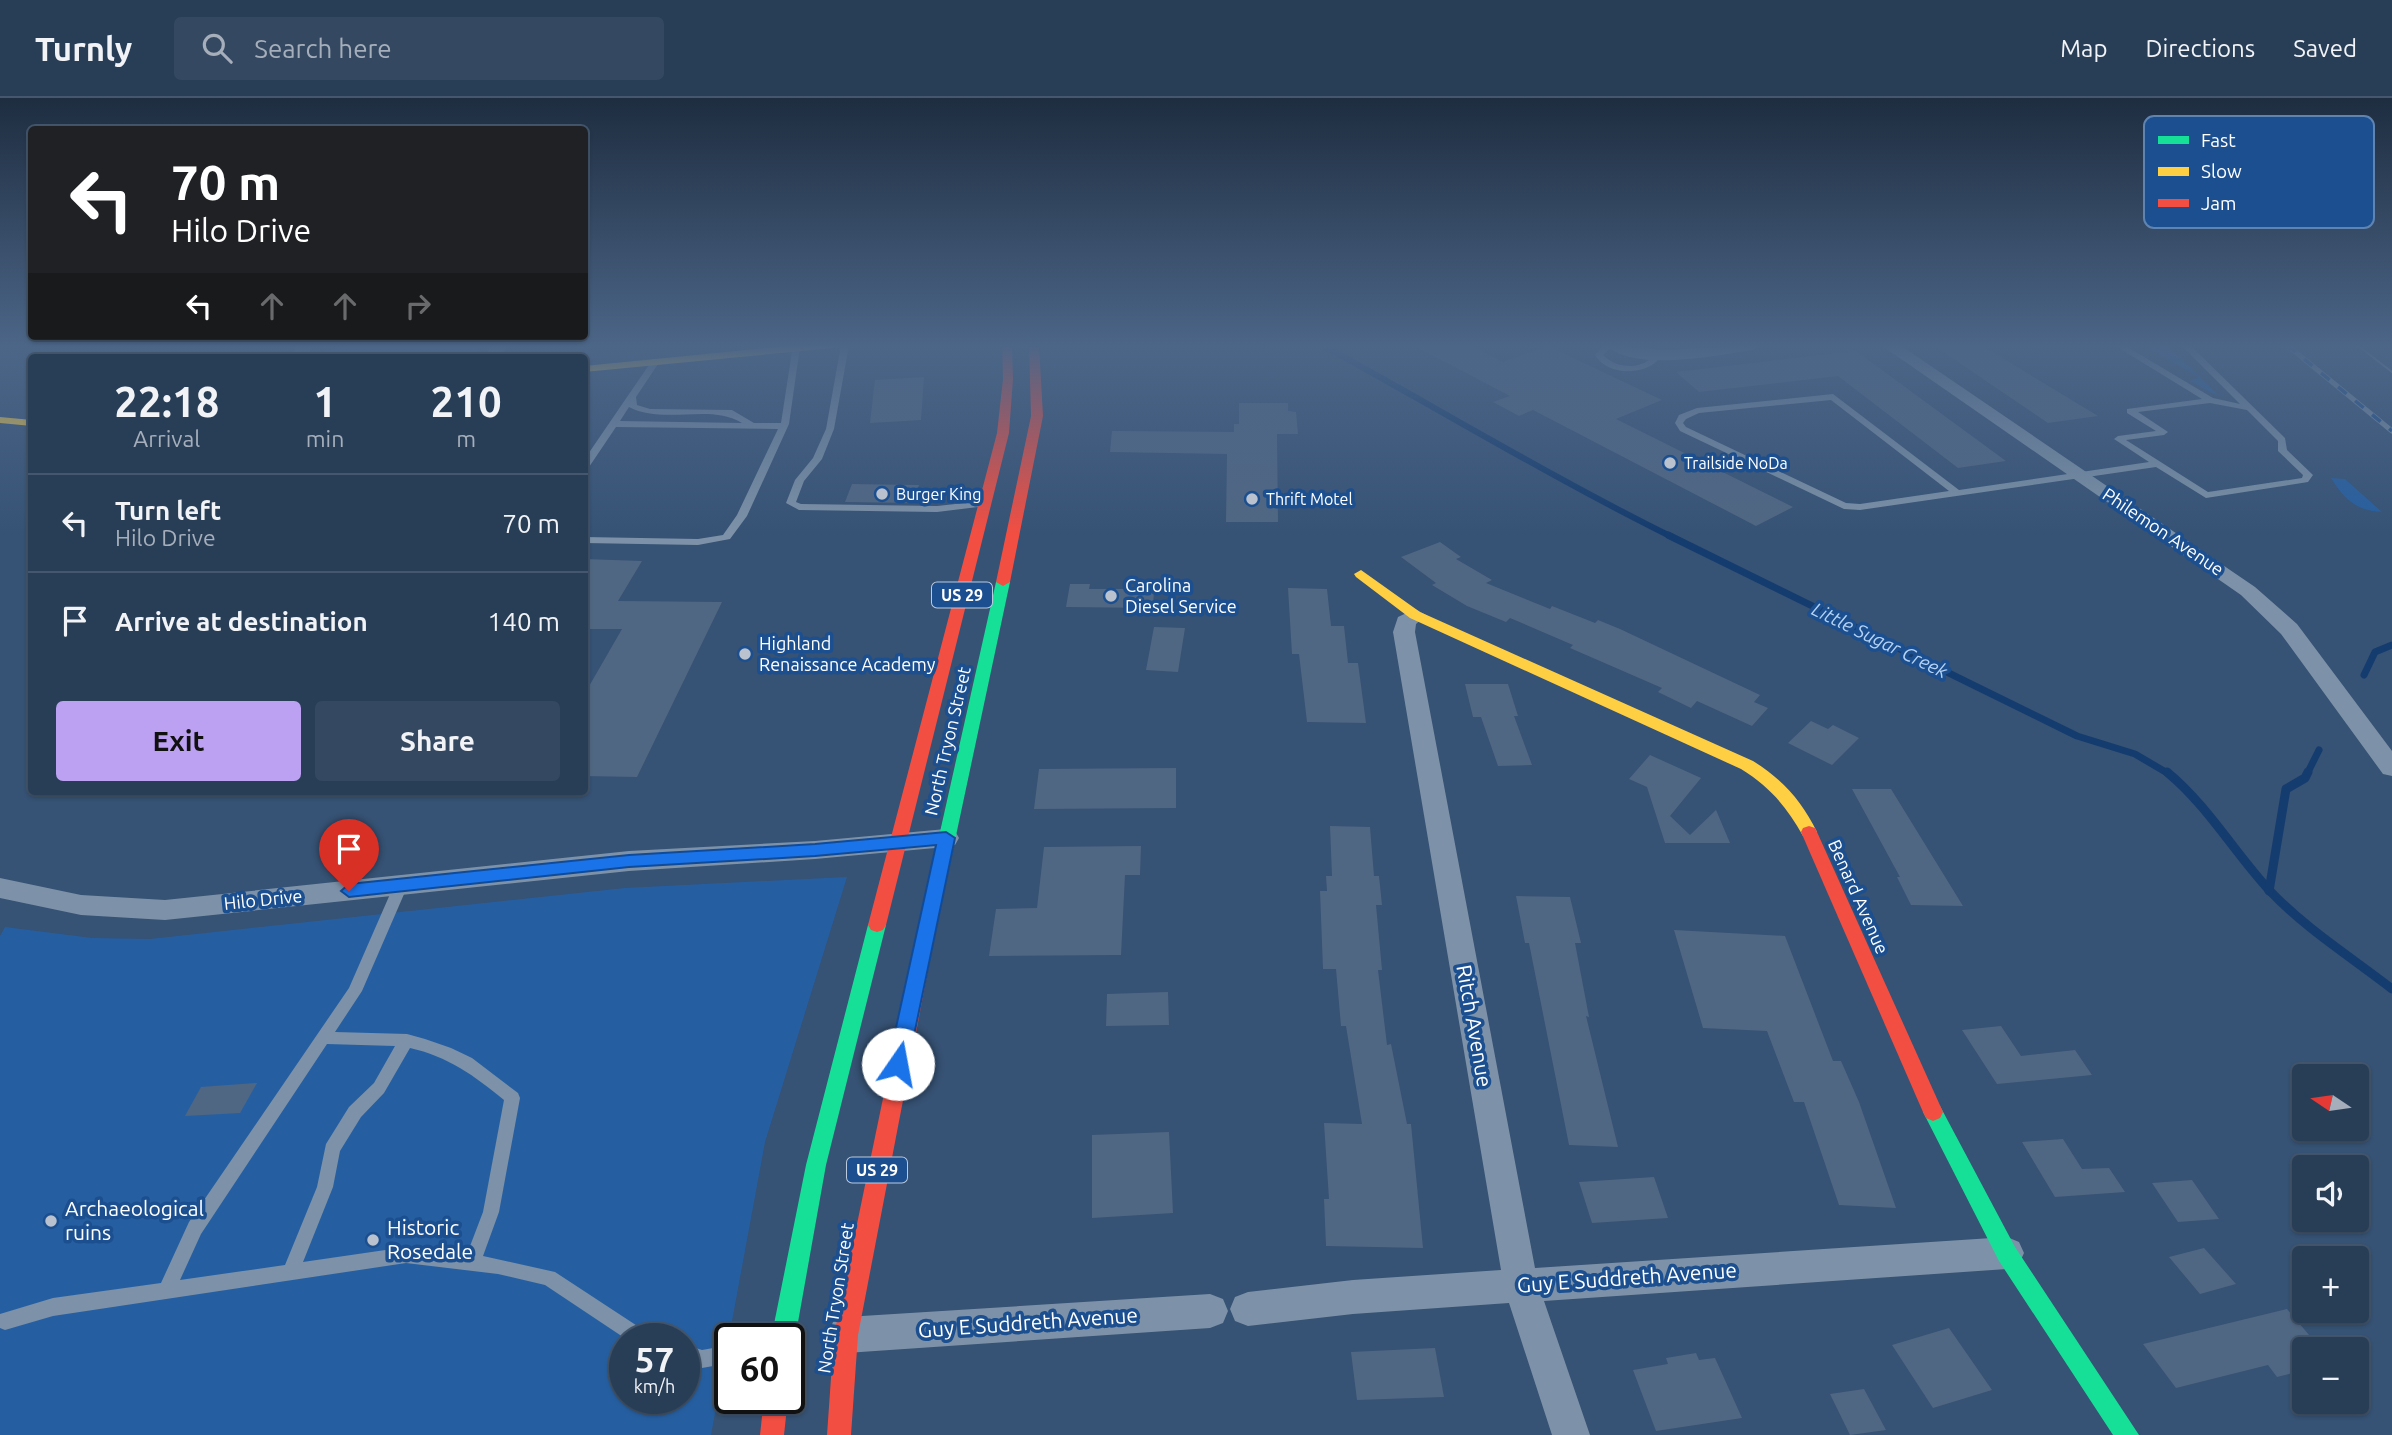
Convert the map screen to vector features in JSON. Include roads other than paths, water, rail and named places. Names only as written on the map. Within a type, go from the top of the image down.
[{"type":"main road","name":"North Tryon Street","points":[[794,1323],[816,1165],[985,504],[1007,407]]},
{"type":"main road","name":"North Tryon Street","points":[[839,1435],[835,1337],[884,1133],[946,838],[1026,482],[1037,407]]},
{"type":"main road","points":[[0,420],[28,423]]},
{"type":"main road","name":"Benard Avenue","points":[[1361,574],[1415,615],[1747,765],[1771,780],[1790,797],[1802,816],[1916,1074],[2007,1253],[2074,1361],[2127,1435]]},
{"type":"main road","points":[[772,1435],[774,1414]]},
{"type":"street","name":"Philemon Avenue","points":[[1980,407],[2229,577],[2269,609],[2303,646],[2392,768]]},
{"type":"street","name":"Ritch Avenue","points":[[1415,615],[1406,622],[1404,632],[1521,1286],[1571,1435]]},
{"type":"street","name":"Hilo Drive","points":[[0,888],[33,898],[101,907],[165,910],[629,861],[946,838]]},
{"type":"street","name":"Guy E Suddreth Avenue","points":[[1248,1309],[1353,1297],[2007,1253]]},
{"type":"street","name":"Guy E Suddreth Avenue","points":[[835,1337],[1210,1311]]},
{"type":"lane","points":[[588,462],[625,407]]},
{"type":"lane","points":[[637,407],[649,412],[732,412],[752,425]]},
{"type":"lane","points":[[588,540],[698,542],[726,537],[742,516],[784,426],[787,407]]},
{"type":"lane","points":[[834,407],[830,429],[813,467],[800,480],[791,500],[794,506],[937,509],[985,504]]},
{"type":"lane","points":[[1732,407],[1697,411],[1682,417],[1679,423],[1700,438],[1844,506],[1860,507],[2157,464]]},
{"type":"lane","points":[[1846,407],[1956,492]]},
{"type":"lane","points":[[2156,407],[2130,411],[2164,432],[2118,439],[2206,495],[2305,480],[2308,475],[2283,451],[2282,440],[2246,407]]},
{"type":"lane","points":[[614,424],[784,426]]},
{"type":"lane","points":[[167,1290],[195,1228],[355,991],[401,886]]},
{"type":"lane","points":[[323,1038],[407,1040],[448,1052],[480,1069],[512,1098],[491,1212],[472,1263]]},
{"type":"lane","points":[[291,1271],[325,1187],[332,1149],[355,1112],[379,1088],[407,1040]]},
{"type":"lane","points":[[5,1321],[53,1307],[406,1255],[472,1263],[549,1278],[618,1323]]},
{"type":"waterway","name":"Little Sugar Creek","points":[[1433,407],[1671,536]]},
{"type":"waterway","name":"Little Sugar Creek","points":[[1671,536],[2077,736],[2135,754],[2169,774]]},
{"type":"waterway","points":[[2364,675],[2375,652],[2392,645]]},
{"type":"waterway","points":[[2269,890],[2286,789],[2305,778],[2319,750]]},
{"type":"waterway","name":"Little Sugar Creek","points":[[2167,772],[2208,814],[2269,890]]},
{"type":"waterway","name":"Little Sugar Creek","points":[[2269,890],[2314,930],[2392,989]]},
{"type":"railway","points":[[2363,407],[2392,431]]},
{"type":"place","name":"Trailside NoDa","points":[[1670,463]]},
{"type":"place","name":"Burger King","points":[[882,494]]},
{"type":"place","name":"Thrift Motel","points":[[1252,499]]},
{"type":"place","name":"Carolina Diesel Service","points":[[1111,596]]},
{"type":"place","name":"Highland Renaissance Academy","points":[[745,654]]},
{"type":"place","name":"Archaeological ruins","points":[[51,1221]]},
{"type":"place","name":"Historic Rosedale","points":[[373,1240]]}]
